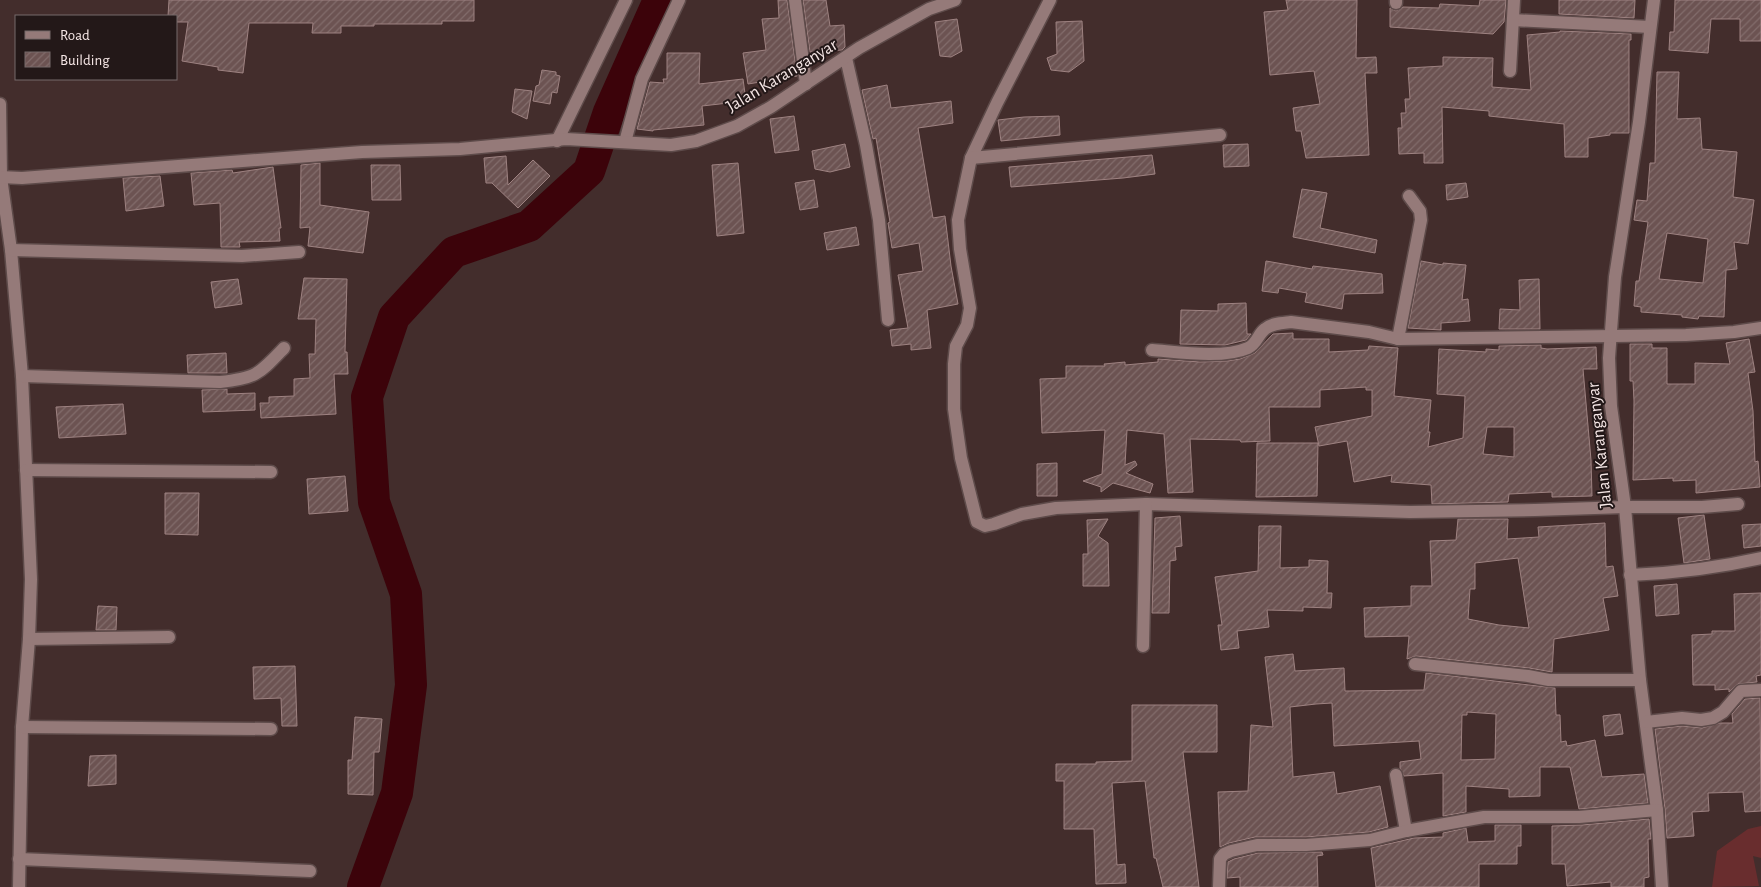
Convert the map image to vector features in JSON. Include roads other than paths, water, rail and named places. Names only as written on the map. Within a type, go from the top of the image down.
[{"type":"street","points":[[561,140],[626,0]]},
{"type":"street","points":[[620,142],[642,79],[679,0]]},
{"type":"street","points":[[795,0],[806,84]]},
{"type":"street","name":"Jalan Karanganyar","points":[[0,177],[32,178],[362,152],[460,148],[561,140],[671,145],[696,141],[737,126],[771,107],[859,48],[929,9],[955,0]]},
{"type":"street","points":[[1050,0],[972,158],[958,220],[958,234],[970,308],[967,325],[956,346],[953,386],[954,409],[961,458],[976,522],[985,526],[1022,514],[1056,508],[1146,504],[1410,512],[1702,507],[1738,504]]},
{"type":"street","points":[[1510,71],[1514,0]]},
{"type":"street","name":"Jalan Karanganyar","points":[[1654,0],[1640,122],[1619,250],[1609,358],[1611,406],[1625,507],[1640,680],[1657,810],[1662,887]]},
{"type":"street","points":[[1513,20],[1650,26]]},
{"type":"street","points":[[846,58],[866,145],[879,220],[888,320]]},
{"type":"street","points":[[0,104],[0,177],[11,250],[22,376],[31,579],[29,639],[22,727],[18,887]]},
{"type":"street","points":[[972,158],[1220,135]]},
{"type":"street","points":[[1398,339],[1420,220],[1420,211],[1409,196]]},
{"type":"street","points":[[11,250],[242,256],[299,252]]},
{"type":"street","points":[[1152,350],[1217,354],[1237,352],[1253,346],[1264,329],[1280,323],[1291,322],[1368,332],[1398,339],[1686,335],[1761,328]]},
{"type":"street","points":[[22,376],[220,382],[251,377],[264,370],[284,348]]},
{"type":"street","points":[[26,470],[272,472]]},
{"type":"street","points":[[1142,646],[1146,504]]},
{"type":"street","points":[[1630,575],[1687,572],[1761,558]]},
{"type":"street","points":[[29,639],[169,637]]},
{"type":"street","points":[[1415,664],[1549,680],[1640,680]]},
{"type":"street","points":[[1646,722],[1682,718],[1701,720],[1714,718],[1723,712],[1741,691],[1761,690]]},
{"type":"street","points":[[22,727],[271,729]]},
{"type":"street","points":[[1396,775],[1406,831]]},
{"type":"street","points":[[1220,887],[1220,859],[1230,851],[1257,845],[1306,845],[1370,840],[1406,831],[1484,817],[1579,817],[1657,810]]},
{"type":"street","points":[[19,859],[310,871]]},
{"type":"waterway","points":[[363,887],[397,793],[411,685],[406,594],[374,502],[367,397],[394,317],[454,252],[529,226],[589,171],[609,112],[659,0]]}]
